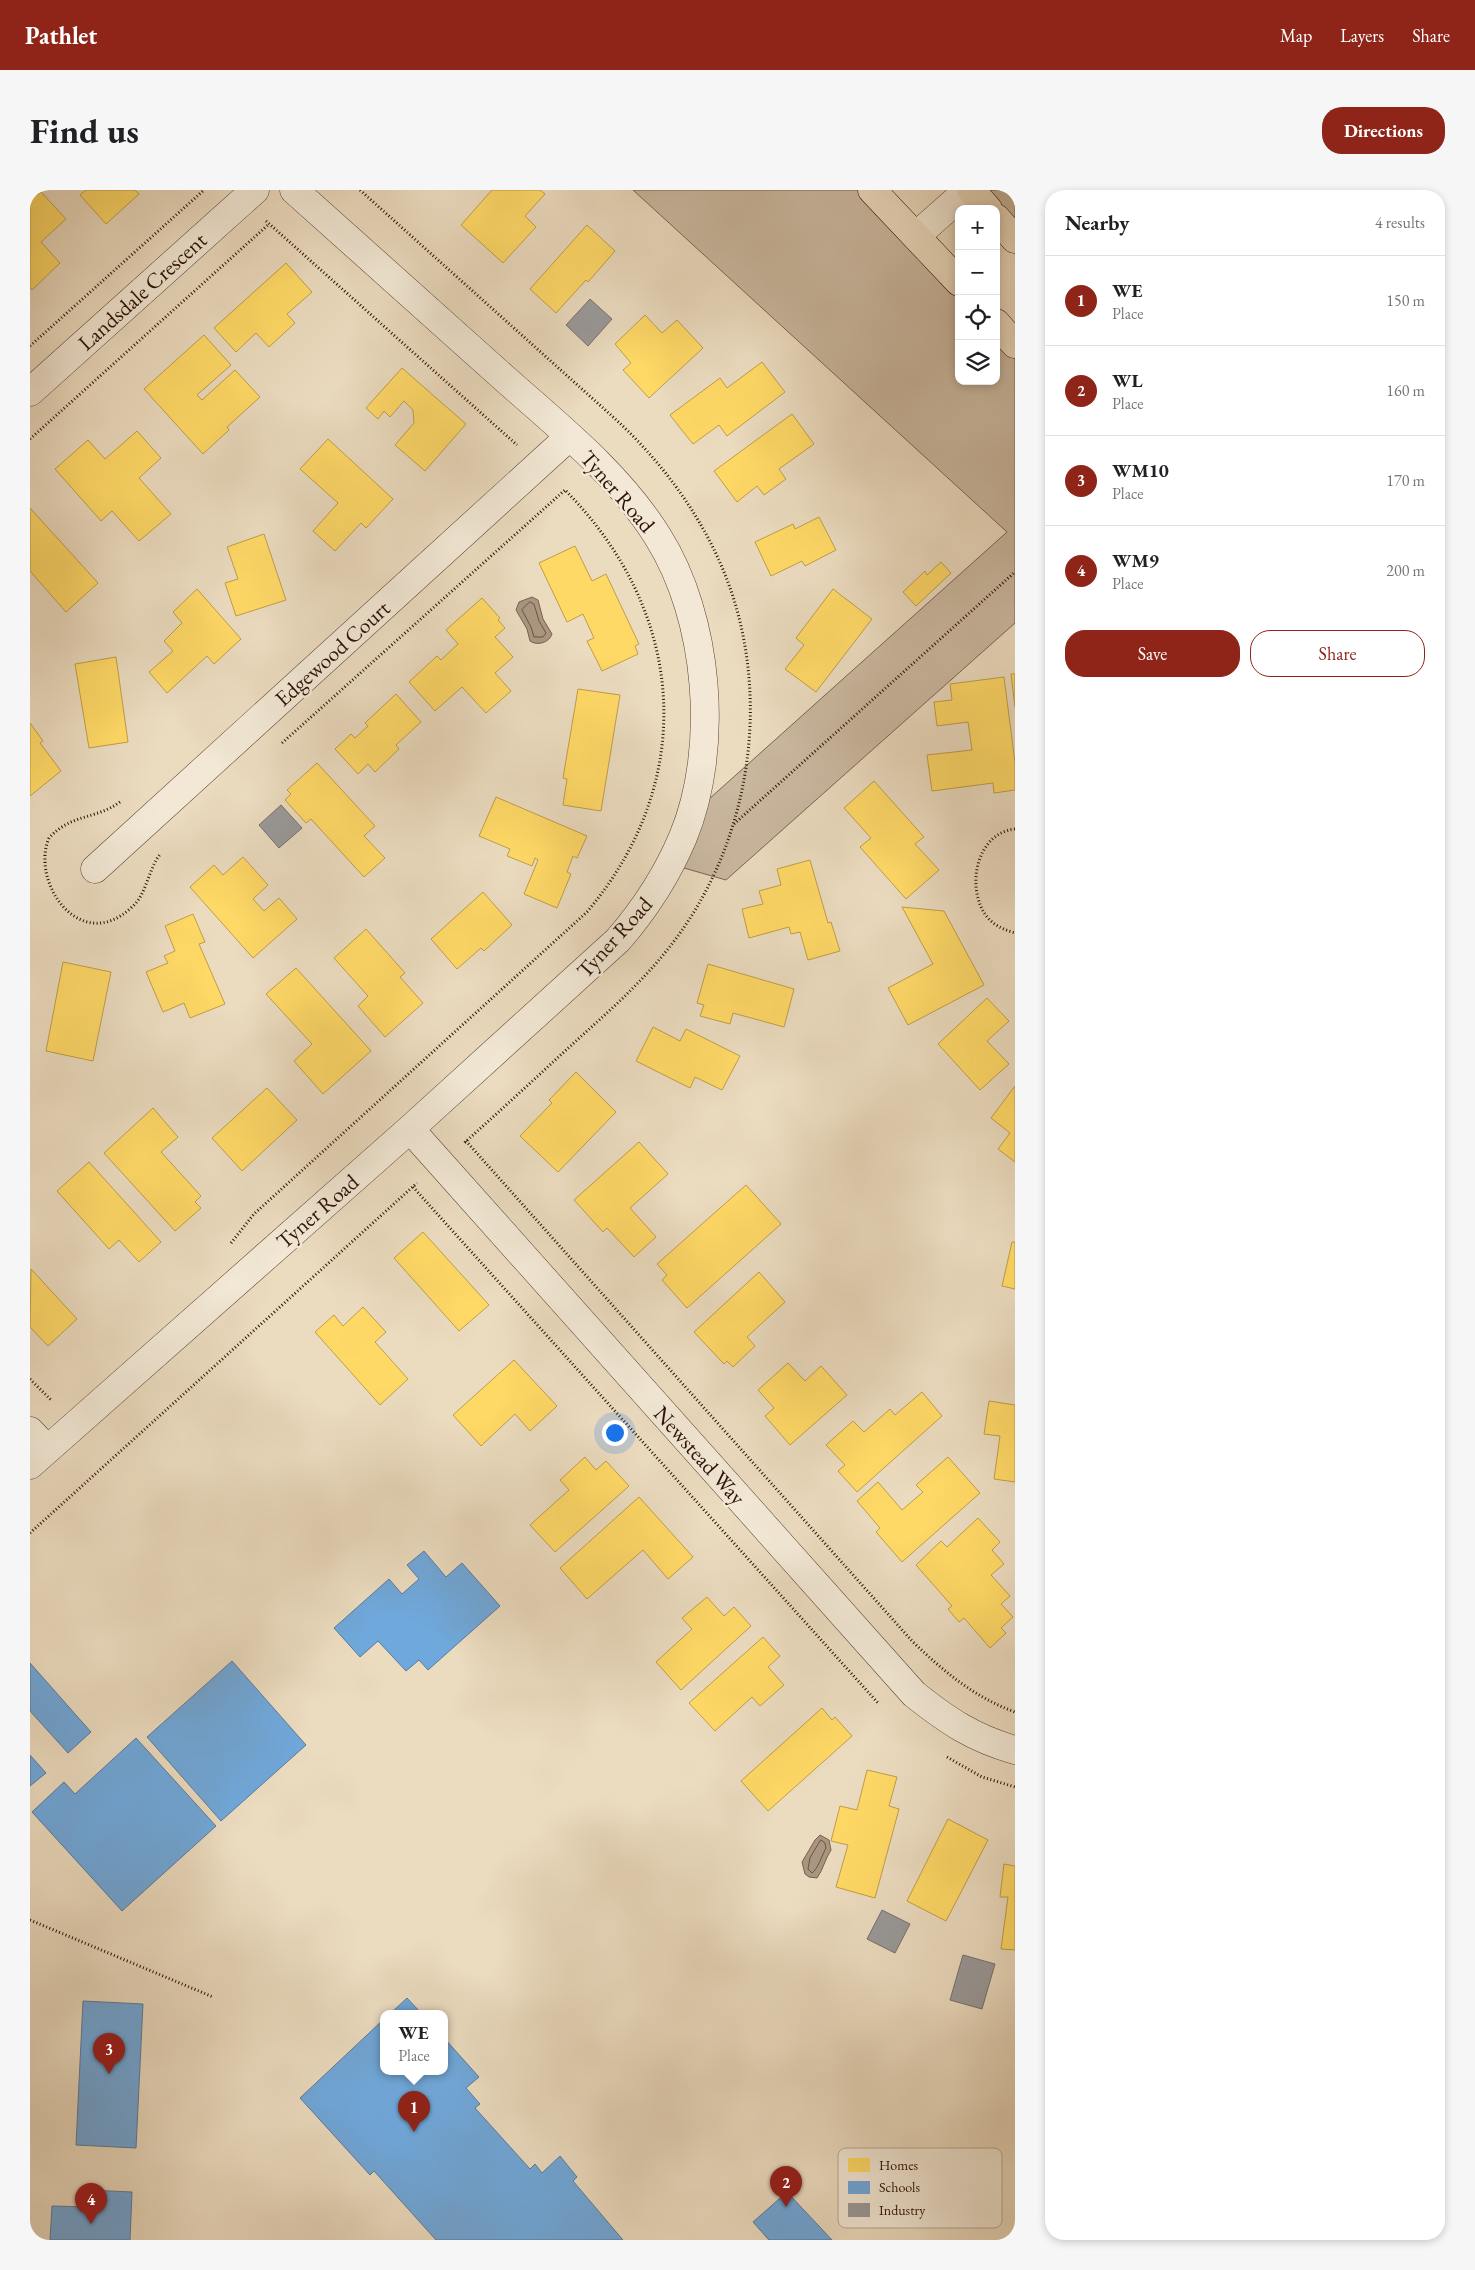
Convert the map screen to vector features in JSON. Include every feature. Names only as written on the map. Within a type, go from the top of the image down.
[{"type":"main road","points":[[872,190],[955,278]]},
{"type":"main road","points":[[969,190],[984,205]]},
{"type":"main road","points":[[1000,222],[1015,239]]},
{"type":"main road","points":[[1000,327],[1015,344]]},
{"type":"street","name":"Landsdale Crescent","points":[[30,392],[255,190]]},
{"type":"street","name":"Tyner Road","points":[[36,1448],[410,1129],[594,963],[634,922],[661,882],[684,836],[693,805],[704,734],[701,660],[687,598],[659,538],[632,500],[569,437],[294,190]]},
{"type":"street","points":[[916,236],[969,190]]},
{"type":"street","name":"Edgewood Court","points":[[95,870],[569,437]]},
{"type":"street","name":"Newstead Way","points":[[410,1129],[914,1694],[954,1725],[979,1737],[1015,1750]]},
{"type":"path","points":[[30,346],[204,190]]},
{"type":"path","points":[[360,190],[633,435],[666,473],[708,537],[720,563],[741,626],[747,665],[750,697],[746,764],[734,824],[710,884],[695,911],[661,959],[629,993],[459,1148]]},
{"type":"path","points":[[260,216],[523,450]]},
{"type":"path","points":[[30,439],[269,224]]},
{"type":"path","points":[[230,1244],[254,1214],[587,912],[612,880],[644,820],[655,788],[663,754],[664,705],[661,670],[654,640],[644,608],[628,572],[611,544],[560,485]]},
{"type":"path","points":[[734,824],[1015,572]]},
{"type":"path","points":[[1015,829],[999,834],[989,844],[978,863],[975,876],[980,904],[988,918],[1002,929],[1015,933]]},
{"type":"path","points":[[466,1141],[912,1641],[956,1681],[980,1696],[1015,1712]]},
{"type":"path","points":[[30,1533],[420,1181]]},
{"type":"path","points":[[30,1379],[52,1401]]},
{"type":"path","points":[[45,1408],[59,1395]]},
{"type":"path","points":[[30,1920],[213,1997]]},
{"type":"shaded area","points":[[633,190],[872,190],[955,278],[955,385],[1000,385],[1000,327],[1015,344],[1015,623],[726,880],[670,864],[689,817],[1007,532]]},
{"type":"shaded area","points":[[971,190],[1015,190],[1015,239],[1000,222],[1000,205],[984,205]]},
{"type":"water","points":[[532,597],[538,600],[543,619],[552,634],[548,640],[542,643],[530,641],[527,629],[516,610],[519,602]]},
{"type":"water","points":[[820,1835],[829,1840],[831,1850],[817,1878],[809,1877],[805,1874],[802,1862]]},
{"type":"building: Homes","points":[[30,190],[37,195],[41,192],[66,219],[41,242],[60,263],[32,290],[30,288]]},
{"type":"building: Homes","points":[[86,190],[135,190],[139,194],[106,224],[80,195]]},
{"type":"building: Homes","points":[[492,190],[540,190],[545,194],[525,216],[536,227],[503,263],[461,225]]},
{"type":"building: Homes","points":[[587,225],[615,251],[588,282],[586,280],[556,313],[530,289]]},
{"type":"building: Homes","points":[[286,263],[312,292],[287,314],[295,323],[269,347],[256,333],[236,352],[214,328]]},
{"type":"building: Homes","points":[[645,315],[662,333],[677,320],[703,348],[649,398],[623,370],[631,363],[615,344]]},
{"type":"building: Homes","points":[[204,335],[231,365],[197,395],[202,400],[235,370],[260,397],[227,427],[229,430],[203,454],[144,389]]},
{"type":"building: Homes","points":[[762,362],[785,392],[727,436],[719,425],[693,444],[670,415],[720,378],[727,388]]},
{"type":"building: Homes","points":[[402,368],[466,424],[425,471],[395,445],[414,423],[413,410],[404,401],[390,417],[384,411],[378,419],[366,408]]},
{"type":"building: Homes","points":[[792,414],[814,444],[779,469],[786,479],[764,495],[757,486],[737,502],[714,471]]},
{"type":"building: Homes","points":[[137,431],[161,458],[139,478],[171,514],[139,541],[112,511],[101,521],[55,469],[88,440],[105,459]]},
{"type":"building: Homes","points":[[328,439],[393,499],[366,528],[361,523],[335,551],[313,531],[338,503],[300,469]]},
{"type":"building: Homes","points":[[30,508],[98,583],[66,612],[30,571]]},
{"type":"building: Homes","points":[[819,517],[836,550],[805,566],[802,561],[771,576],[755,542],[793,524],[795,529]]},
{"type":"building: Homes","points":[[264,534],[286,600],[236,616],[225,583],[238,579],[227,547]]},
{"type":"building: Homes","points":[[575,546],[592,581],[606,574],[639,644],[635,646],[638,654],[602,671],[587,641],[594,638],[583,614],[567,622],[539,563]]},
{"type":"building: Homes","points":[[941,562],[951,573],[916,606],[903,592],[925,571],[927,575]]},
{"type":"building: Homes","points":[[197,589],[241,639],[214,664],[207,656],[167,693],[149,672],[173,651],[164,641],[182,623],[173,612]]},
{"type":"building: Homes","points":[[833,589],[872,619],[816,692],[785,669],[804,645],[796,638]]},
{"type":"building: Homes","points":[[482,598],[500,618],[498,620],[505,628],[495,637],[513,657],[495,673],[511,691],[486,713],[462,687],[435,711],[409,682],[437,656],[441,660],[458,644],[446,630]]},
{"type":"building: Homes","points":[[116,657],[128,742],[89,748],[75,664]]},
{"type":"building: Homes","points":[[1011,674],[1015,674],[1015,707]]},
{"type":"building: Homes","points":[[1004,677],[1015,763],[1015,790],[994,793],[993,783],[932,791],[927,755],[972,750],[968,722],[937,726],[934,702],[952,700],[950,684]]},
{"type":"building: Homes","points":[[578,689],[620,695],[601,811],[563,805],[567,779],[563,778]]},
{"type":"building: Homes","points":[[396,694],[421,722],[396,745],[399,749],[375,772],[368,764],[358,774],[335,749],[351,734],[355,738],[368,726],[365,723]]},
{"type":"building: Homes","points":[[30,723],[43,741],[40,743],[61,771],[30,796]]},
{"type":"building: Homes","points":[[317,763],[375,826],[364,836],[385,858],[364,877],[311,819],[306,823],[285,800],[291,794],[287,790]]},
{"type":"building: Homes","points":[[874,781],[924,837],[915,844],[939,870],[906,899],[860,847],[871,838],[844,808]]},
{"type":"building: Homes","points":[[496,797],[587,836],[577,858],[573,856],[567,872],[571,874],[557,908],[524,894],[538,860],[535,858],[532,866],[507,856],[510,849],[479,836]]},
{"type":"building: Homes","points":[[243,857],[268,885],[253,899],[264,911],[279,898],[297,919],[253,958],[190,887],[214,865],[223,875]]},
{"type":"building: Homes","points":[[810,860],[828,923],[831,922],[840,951],[808,960],[800,932],[791,934],[789,927],[749,938],[742,909],[763,904],[759,891],[781,885],[777,869]]},
{"type":"building: Homes","points":[[483,892],[512,925],[484,951],[481,948],[457,969],[431,939]]},
{"type":"building: Homes","points":[[902,907],[944,911],[984,985],[908,1025],[888,988],[933,964]]},
{"type":"building: Homes","points":[[193,914],[205,942],[199,944],[225,1004],[190,1018],[184,1003],[163,1012],[146,972],[168,963],[164,956],[175,951],[165,926]]},
{"type":"building: Homes","points":[[366,929],[405,973],[400,977],[423,1003],[385,1037],[358,1006],[368,996],[334,958]]},
{"type":"building: Homes","points":[[63,962],[111,972],[93,1061],[46,1051]]},
{"type":"building: Homes","points":[[708,964],[794,989],[784,1027],[733,1013],[730,1024],[700,1016],[704,1005],[697,1003]]},
{"type":"building: Homes","points":[[296,968],[371,1051],[323,1094],[294,1061],[312,1044],[266,994]]},
{"type":"building: Homes","points":[[987,998],[1009,1021],[987,1041],[1009,1064],[980,1090],[938,1044]]},
{"type":"building: Homes","points":[[653,1027],[680,1041],[686,1029],[740,1056],[722,1090],[695,1077],[690,1088],[636,1061]]},
{"type":"building: Homes","points":[[576,1072],[616,1112],[558,1172],[520,1136],[552,1103],[549,1100]]},
{"type":"building: Homes","points":[[1015,1086],[1015,1162],[998,1149],[1010,1133],[991,1118]]},
{"type":"building: Homes","points":[[267,1088],[297,1120],[242,1171],[212,1138]]},
{"type":"building: Homes","points":[[153,1108],[178,1137],[161,1152],[201,1196],[195,1202],[201,1208],[175,1231],[104,1153]]},
{"type":"building: Homes","points":[[639,1142],[668,1174],[630,1208],[656,1237],[634,1257],[607,1228],[603,1232],[574,1200]]},
{"type":"building: Homes","points":[[89,1162],[161,1242],[139,1262],[119,1240],[109,1249],[57,1191]]},
{"type":"building: Homes","points":[[746,1185],[781,1224],[687,1308],[662,1280],[667,1275],[657,1264]]},
{"type":"building: Homes","points":[[423,1232],[489,1305],[459,1331],[394,1258]]},
{"type":"building: Homes","points":[[1012,1242],[1015,1242],[1015,1289],[1002,1286]]},
{"type":"building: Homes","points":[[31,1269],[77,1319],[48,1346],[30,1327]]},
{"type":"building: Homes","points":[[759,1272],[785,1302],[747,1337],[755,1346],[733,1367],[727,1361],[724,1364],[694,1332]]},
{"type":"building: Homes","points":[[363,1307],[386,1332],[375,1342],[408,1379],[380,1405],[315,1332],[334,1315],[343,1326]]},
{"type":"building: Homes","points":[[514,1360],[557,1406],[530,1431],[515,1414],[481,1446],[453,1415]]},
{"type":"building: Homes","points":[[788,1363],[805,1381],[821,1366],[847,1395],[790,1445],[765,1416],[774,1408],[758,1390]]},
{"type":"building: Homes","points":[[922,1392],[942,1416],[857,1492],[838,1471],[845,1465],[826,1445],[853,1421],[864,1432],[890,1409],[895,1415]]},
{"type":"building: Homes","points":[[989,1401],[1015,1405],[1015,1482],[994,1479],[1000,1436],[984,1434]]},
{"type":"building: Homes","points":[[585,1457],[596,1470],[606,1461],[629,1486],[555,1552],[530,1525],[569,1490],[560,1480]]},
{"type":"building: Homes","points":[[948,1457],[980,1493],[902,1562],[876,1532],[880,1528],[857,1501],[878,1482],[902,1510],[923,1492],[916,1485]]},
{"type":"building: Homes","points":[[639,1497],[693,1557],[668,1579],[643,1550],[587,1599],[560,1568]]},
{"type":"building: Homes","points":[[978,1518],[1000,1542],[992,1550],[1004,1564],[991,1575],[1010,1596],[1001,1604],[1013,1617],[1001,1628],[1006,1633],[990,1648],[964,1618],[959,1622],[948,1609],[952,1606],[916,1565],[941,1541],[947,1547]]},
{"type":"building: Homes","points":[[707,1597],[724,1616],[734,1607],[751,1626],[681,1690],[656,1662],[692,1629],[682,1618]]},
{"type":"building: Homes","points":[[763,1637],[780,1656],[768,1667],[784,1685],[760,1706],[752,1697],[715,1731],[689,1703]]},
{"type":"building: Homes","points":[[822,1708],[832,1720],[835,1717],[852,1736],[768,1811],[741,1781]]},
{"type":"building: Homes","points":[[867,1770],[897,1777],[889,1806],[899,1809],[875,1898],[836,1887],[848,1845],[831,1841],[840,1806],[857,1810]]},
{"type":"building: Homes","points":[[948,1819],[988,1840],[946,1921],[907,1901]]},
{"type":"building: Homes","points":[[1004,1864],[1015,1866],[1015,1950],[1001,1949],[1008,1897],[1000,1897]]},
{"type":"building: Schools","points":[[424,1551],[446,1577],[462,1563],[500,1606],[428,1670],[419,1660],[406,1671],[378,1641],[360,1657],[334,1628],[389,1579],[402,1594],[419,1579],[407,1565]]},
{"type":"building: Schools","points":[[232,1661],[306,1745],[221,1821],[147,1737]]},
{"type":"building: Schools","points":[[30,1663],[91,1732],[68,1753],[30,1711]]},
{"type":"building: Schools","points":[[136,1738],[216,1826],[122,1911],[32,1812],[64,1782],[75,1794]]},
{"type":"building: Schools","points":[[30,1755],[46,1773],[30,1786]]},
{"type":"building: Schools","points":[[407,1998],[418,2010],[394,2010]]},
{"type":"building: Schools","points":[[83,2001],[143,2004],[136,2148],[76,2145]]},
{"type":"building: Schools","points":[[380,2023],[380,2075],[448,2075],[448,2042],[479,2077],[466,2088],[480,2104],[475,2108],[530,2169],[535,2164],[542,2173],[560,2156],[577,2177],[573,2181],[623,2240],[436,2240],[374,2171],[370,2175],[300,2098]]},
{"type":"building: Schools","points":[[89,2190],[132,2192],[130,2240],[50,2240],[52,2206],[89,2207]]},
{"type":"building: Schools","points":[[787,2192],[832,2240],[769,2240],[753,2222]]},
{"type":"building: Industry","points":[[590,299],[612,319],[588,346],[566,325]]},
{"type":"building: Industry","points":[[281,805],[302,828],[279,848],[259,825]]},
{"type":"building: Industry","points":[[882,1910],[910,1924],[895,1953],[867,1939]]},
{"type":"building: Industry","points":[[963,1955],[995,1964],[982,2009],[950,2000]]},
{"type":"place","name":"WM10","points":[[109,2074]]},
{"type":"place","name":"WE","points":[[414,2132]]},
{"type":"place","name":"WL","points":[[786,2207]]},
{"type":"place","name":"WM9","points":[[91,2224]]}]
